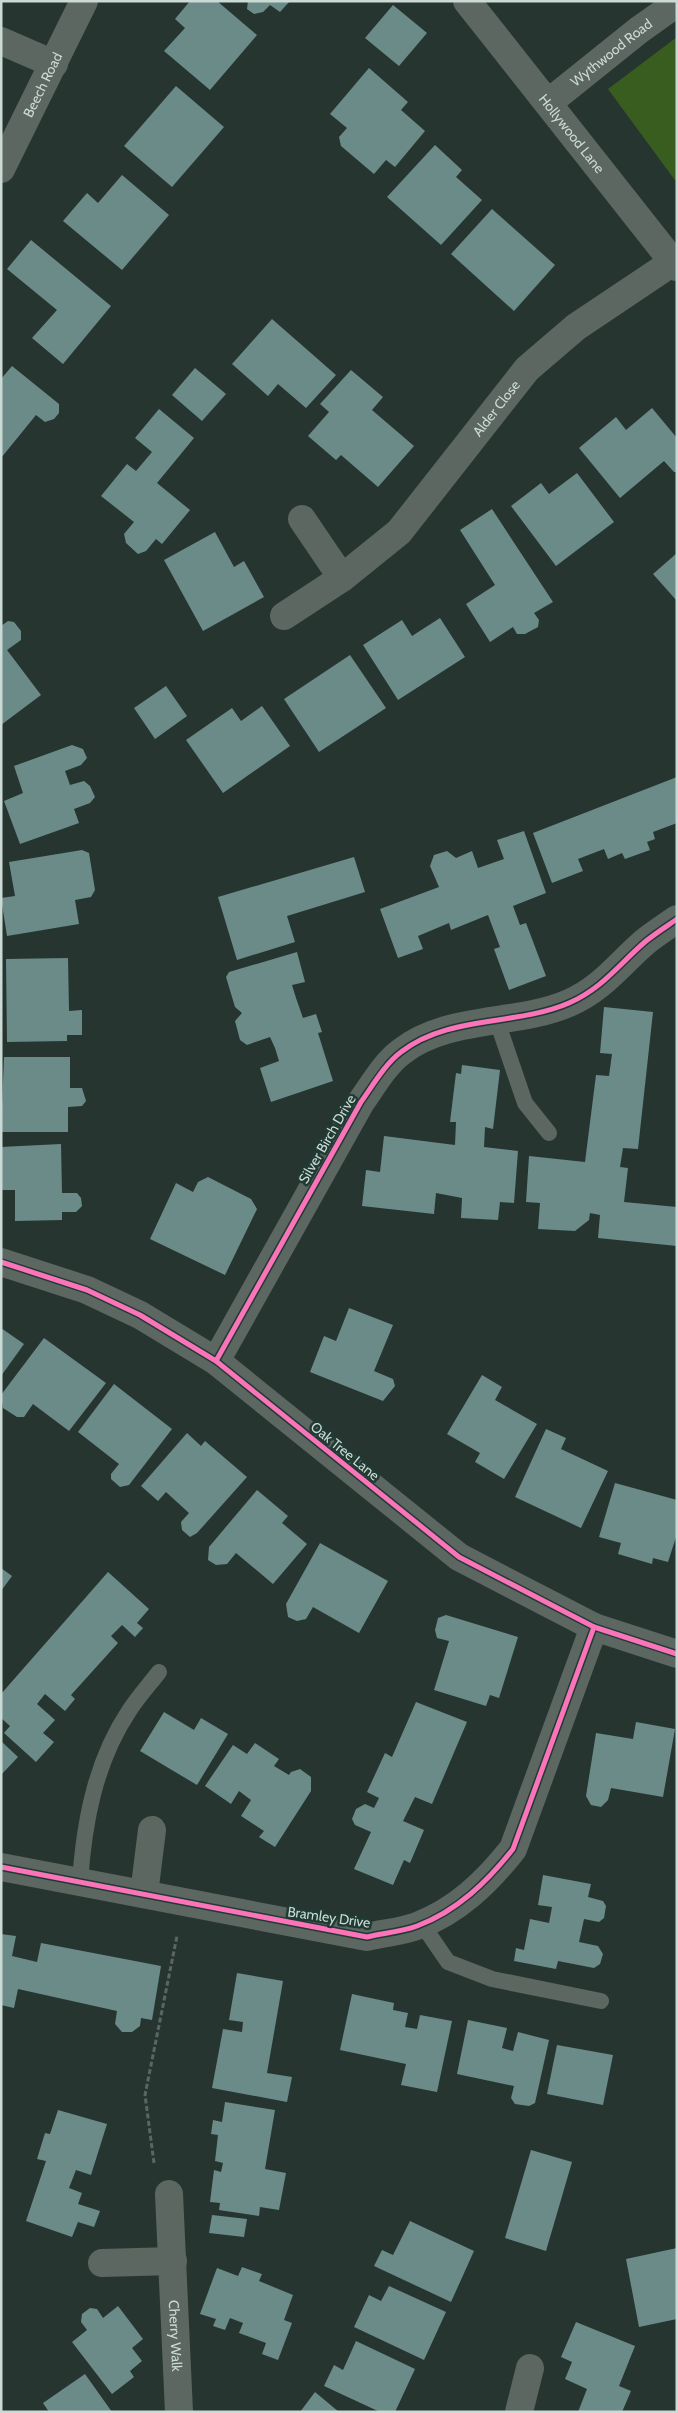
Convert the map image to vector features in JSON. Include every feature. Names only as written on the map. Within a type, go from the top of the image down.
[{"type":"street","name":"Beech Road","points":[[1,169],[84,1]]},
{"type":"street","name":"Hollywood Lane","points":[[467,1],[675,264]]},
{"type":"street","name":"Wythwood Road","points":[[548,103],[639,30],[677,3]]},
{"type":"street","points":[[1,41],[54,64]]},
{"type":"street","name":"Alder Close","points":[[284,616],[342,578],[399,532],[527,369],[576,327],[675,264]]},
{"type":"street","points":[[302,519],[342,578]]},
{"type":"street","name":"Silver Birch Drive","points":[[216,1361],[361,1102],[378,1078],[401,1052],[436,1033],[535,1014],[570,1003],[608,979],[646,942],[677,919]]},
{"type":"street","name":"Oak Tree Lane","points":[[1,1262],[87,1290],[140,1315],[216,1361],[460,1557],[594,1627],[677,1654]]},
{"type":"street","name":"Bramley Drive","points":[[1,1867],[367,1937],[422,1924],[463,1902],[492,1876],[513,1849],[594,1627]]},
{"type":"street","points":[[144,1894],[152,1830]]},
{"type":"street","name":"Cherry Walk","points":[[169,2194],[178,2412]]},
{"type":"street","points":[[102,2263],[173,2261]]},
{"type":"street","points":[[519,2412],[530,2368]]},
{"type":"lane","points":[[497,1021],[525,1103],[549,1133]]},
{"type":"lane","points":[[80,1882],[84,1833],[100,1767],[128,1712],[159,1672]]},
{"type":"lane","points":[[422,1924],[448,1962],[492,1979],[601,2001]]},
{"type":"path","points":[[169,2194],[156,2178],[145,2096],[184,1902]]},
{"type":"green space","points":[[677,37],[677,183],[608,89]]},
{"type":"building","points":[[190,1],[217,1],[257,35],[210,90],[164,51],[185,28],[175,19]]},
{"type":"building","points":[[248,1],[290,1],[280,12],[270,5],[263,12],[254,14],[247,9]]},
{"type":"building","points":[[393,5],[427,33],[399,66],[365,38]]},
{"type":"building","points":[[369,68],[408,102],[401,110],[425,131],[395,167],[386,160],[374,174],[341,146],[339,137],[347,128],[330,114]]},
{"type":"building","points":[[176,86],[224,127],[172,187],[124,146]]},
{"type":"building","points":[[435,145],[462,170],[456,177],[482,200],[441,245],[387,197]]},
{"type":"building","points":[[122,175],[169,215],[122,270],[63,221],[87,193],[98,203]]},
{"type":"building","points":[[492,209],[555,265],[514,311],[451,254]]},
{"type":"building","points":[[31,240],[111,306],[63,364],[32,338],[57,310],[7,269]]},
{"type":"building","points":[[272,319],[336,375],[306,408],[278,384],[268,396],[232,364]]},
{"type":"building","points":[[12,366],[59,404],[59,413],[54,419],[45,422],[36,415],[1,458],[1,379]]},
{"type":"building","points":[[195,368],[226,394],[202,421],[172,395]]},
{"type":"building","points":[[351,370],[383,397],[372,410],[414,446],[378,487],[341,455],[336,460],[308,436],[329,412],[320,404]]},
{"type":"building","points":[[652,408],[677,438],[677,472],[674,472],[664,461],[620,498],[579,448],[616,417],[626,430]]},
{"type":"building","points":[[159,409],[194,438],[157,483],[190,510],[162,544],[156,539],[146,551],[138,554],[126,543],[124,534],[134,522],[101,496],[127,464],[136,471],[152,452],[135,438]]},
{"type":"building","points":[[577,473],[614,522],[556,566],[511,506],[541,483],[549,494]]},
{"type":"building","points":[[492,509],[553,602],[534,613],[539,620],[538,627],[525,634],[517,634],[513,627],[490,642],[466,604],[495,585],[460,530]]},
{"type":"building","points":[[215,532],[234,567],[244,561],[264,597],[203,631],[164,560]]},
{"type":"building","points":[[677,553],[677,601],[653,574]]},
{"type":"building","points":[[440,618],[465,657],[398,700],[363,645],[402,620],[412,636]]},
{"type":"building","points":[[8,621],[14,622],[21,631],[21,640],[7,650],[41,695],[1,725],[1,626]]},
{"type":"building","points":[[350,655],[386,708],[319,752],[284,699]]},
{"type":"building","points":[[166,686],[187,716],[155,739],[134,708]]},
{"type":"building","points":[[262,706],[290,746],[223,793],[186,740],[232,708],[241,721]]},
{"type":"building","points":[[72,745],[83,749],[87,758],[81,765],[65,771],[70,785],[84,781],[90,786],[95,797],[90,803],[74,809],[79,823],[20,844],[4,801],[23,793],[14,766]]},
{"type":"building","points":[[677,777],[677,823],[653,832],[655,839],[647,842],[650,850],[625,859],[622,853],[608,859],[604,849],[578,859],[583,871],[552,883],[533,833]]},
{"type":"building","points":[[524,831],[546,893],[513,906],[520,925],[526,923],[546,976],[509,990],[494,949],[500,947],[488,915],[451,930],[449,923],[418,936],[423,949],[398,958],[380,909],[439,887],[430,866],[434,855],[447,851],[456,858],[472,851],[478,868],[504,859],[497,840]]},
{"type":"building","points":[[82,850],[89,853],[95,890],[91,897],[75,900],[79,924],[7,936],[1,898],[15,896],[9,862]]},
{"type":"building","points":[[354,857],[365,892],[287,916],[295,942],[237,960],[218,897]]},
{"type":"building","points":[[297,952],[305,982],[292,985],[303,1018],[316,1014],[322,1032],[318,1033],[333,1081],[271,1102],[260,1068],[279,1061],[275,1048],[270,1037],[247,1045],[240,1040],[235,1021],[242,1013],[235,1007],[226,977],[229,972]]},
{"type":"building","points":[[68,958],[69,1011],[82,1010],[82,1035],[67,1035],[67,1041],[7,1042],[6,959]]},
{"type":"building","points":[[604,1007],[653,1012],[638,1149],[623,1148],[620,1167],[628,1168],[624,1202],[677,1207],[677,1246],[598,1238],[600,1215],[590,1213],[589,1220],[575,1231],[538,1229],[540,1203],[526,1202],[529,1156],[585,1162],[596,1075],[609,1076],[612,1054],[600,1053]]},
{"type":"building","points":[[4,1057],[70,1057],[70,1088],[82,1088],[86,1101],[82,1106],[68,1107],[68,1132],[1,1132]]},
{"type":"building","points":[[462,1065],[500,1070],[493,1129],[485,1127],[484,1147],[518,1151],[514,1203],[500,1202],[498,1220],[461,1218],[462,1198],[436,1193],[434,1214],[362,1206],[366,1170],[380,1172],[384,1136],[455,1145],[456,1122],[450,1122],[456,1073],[461,1074]]},
{"type":"building","points":[[61,1144],[62,1193],[77,1193],[81,1198],[82,1206],[76,1212],[62,1212],[62,1220],[15,1221],[15,1190],[1,1190],[1,1147]]},
{"type":"building","points":[[208,1177],[251,1199],[257,1209],[225,1275],[150,1239],[176,1183],[193,1192],[198,1182]]},
{"type":"building","points":[[349,1308],[393,1325],[374,1371],[393,1379],[395,1386],[383,1401],[310,1372],[324,1336],[336,1341]]},
{"type":"building","points":[[1,1328],[24,1344],[1,1376]]},
{"type":"building","points":[[44,1338],[106,1383],[69,1431],[33,1404],[24,1417],[17,1417],[3,1408],[1,1395]]},
{"type":"building","points":[[482,1375],[502,1387],[495,1400],[537,1424],[504,1479],[475,1462],[480,1453],[447,1434]]},
{"type":"building","points":[[114,1384],[172,1429],[129,1485],[120,1487],[111,1479],[111,1474],[119,1464],[78,1432]]},
{"type":"building","points":[[546,1429],[566,1438],[561,1449],[608,1471],[581,1528],[515,1497]]},
{"type":"building","points":[[187,1433],[201,1446],[205,1441],[247,1477],[197,1533],[190,1537],[182,1530],[181,1522],[189,1513],[166,1492],[158,1501],[141,1486]]},
{"type":"building","points":[[615,1483],[677,1500],[677,1534],[668,1562],[653,1558],[652,1564],[618,1554],[621,1543],[599,1537]]},
{"type":"building","points":[[257,1490],[288,1516],[282,1523],[307,1544],[273,1584],[236,1553],[227,1564],[216,1565],[208,1560],[209,1547]]},
{"type":"building","points":[[320,1543],[388,1581],[359,1633],[313,1607],[306,1619],[297,1621],[288,1617],[286,1604]]},
{"type":"building","points":[[1,1568],[12,1576],[1,1591]]},
{"type":"building","points":[[108,1572],[149,1609],[137,1623],[143,1628],[135,1637],[122,1625],[111,1636],[118,1643],[71,1695],[75,1699],[65,1711],[45,1694],[37,1704],[55,1720],[43,1733],[54,1742],[36,1762],[4,1733],[10,1726],[1,1718],[1,1694]]},
{"type":"building","points":[[446,1615],[518,1637],[499,1698],[490,1695],[486,1706],[434,1690],[449,1641],[437,1638],[435,1630],[438,1618]]},
{"type":"building","points":[[416,1702],[467,1722],[432,1804],[415,1797],[403,1821],[424,1830],[410,1863],[404,1860],[393,1885],[354,1869],[371,1832],[355,1825],[352,1819],[356,1809],[365,1804],[374,1808],[379,1798],[367,1792],[385,1753],[392,1757]]},
{"type":"building","points":[[164,1712],[194,1730],[201,1718],[228,1734],[197,1785],[140,1751]]},
{"type":"building","points":[[636,1722],[675,1729],[663,1797],[611,1788],[608,1800],[601,1807],[591,1805],[586,1796],[596,1733],[633,1739]]},
{"type":"building","points":[[1,1741],[18,1757],[1,1775]]},
{"type":"building","points":[[255,1743],[279,1759],[274,1766],[289,1775],[291,1772],[300,1769],[311,1777],[311,1791],[275,1847],[259,1837],[264,1831],[241,1816],[251,1800],[239,1791],[231,1804],[205,1786],[233,1745],[247,1754]]},
{"type":"building","points":[[543,1875],[591,1884],[588,1897],[603,1901],[606,1906],[604,1918],[599,1922],[584,1919],[579,1942],[598,1946],[603,1954],[600,1964],[594,1968],[558,1961],[556,1969],[514,1961],[516,1948],[524,1950],[530,1919],[549,1923],[552,1907],[538,1905]]},
{"type":"building","points":[[1,1934],[16,1936],[12,1956],[37,1962],[41,1943],[161,1966],[152,2020],[141,2018],[140,2026],[132,2032],[122,2032],[115,2024],[117,2011],[18,1989],[14,2008],[1,2005]]},
{"type":"building","points":[[237,1973],[283,1981],[267,2073],[292,2077],[287,2102],[212,2088],[223,2029],[242,2032],[243,2022],[229,2020]]},
{"type":"building","points":[[352,1994],[394,2003],[393,2010],[408,2013],[405,2027],[417,2029],[420,2015],[452,2021],[437,2092],[401,2085],[406,2064],[340,2050]]},
{"type":"building","points":[[468,2020],[507,2028],[502,2048],[513,2051],[518,2032],[549,2040],[535,2103],[529,2106],[515,2104],[511,2098],[514,2086],[457,2074]]},
{"type":"building","points":[[557,2045],[613,2055],[603,2105],[547,2094]]},
{"type":"building","points":[[225,2102],[275,2110],[265,2169],[286,2173],[279,2210],[260,2207],[259,2216],[219,2210],[220,2203],[210,2202],[214,2170],[221,2172],[223,2163],[215,2161],[218,2135],[211,2134],[213,2120],[222,2122]]},
{"type":"building","points":[[58,2110],[107,2124],[91,2175],[76,2170],[69,2188],[82,2193],[78,2204],[100,2211],[94,2227],[78,2222],[72,2237],[26,2221],[46,2161],[37,2159],[45,2133],[50,2134]]},
{"type":"building","points":[[531,2150],[572,2162],[546,2251],[505,2238]]},
{"type":"building","points":[[212,2215],[247,2219],[244,2237],[209,2233]]},
{"type":"building","points":[[410,2221],[474,2251],[451,2302],[374,2266],[382,2250],[393,2255]]},
{"type":"building","points":[[677,2248],[677,2319],[639,2327],[626,2259]]},
{"type":"building","points":[[242,2267],[262,2274],[259,2281],[293,2295],[284,2320],[292,2323],[278,2360],[262,2354],[266,2343],[239,2333],[243,2323],[230,2318],[225,2330],[213,2326],[216,2319],[200,2314],[217,2268],[238,2276]]},
{"type":"building","points":[[389,2286],[446,2312],[424,2360],[354,2327],[369,2295],[381,2301]]},
{"type":"building","points":[[118,2306],[143,2339],[132,2348],[142,2361],[130,2371],[134,2377],[112,2394],[72,2342],[87,2330],[81,2322],[82,2314],[90,2308],[97,2309],[103,2318]]},
{"type":"building","points":[[576,2322],[635,2346],[619,2386],[631,2391],[622,2412],[578,2412],[587,2389],[565,2379],[572,2362],[561,2357]]},
{"type":"building","points":[[356,2341],[415,2369],[395,2412],[380,2412],[324,2386],[334,2365],[343,2370]]},
{"type":"building","points":[[85,2374],[112,2412],[49,2412],[43,2403]]},
{"type":"building","points":[[315,2392],[339,2412],[300,2412]]},
{"type":"cycle path","points":[[216,1361],[361,1102],[395,1057],[420,1040],[440,1032],[461,1026],[527,1015],[569,1003],[592,990],[646,941],[677,919]]},
{"type":"cycle path","points":[[1,1262],[87,1290],[140,1315],[216,1361],[459,1557],[594,1627],[677,1654]]},
{"type":"cycle path","points":[[1,1867],[367,1937],[405,1930],[432,1920],[458,1904],[482,1884],[513,1849],[594,1627]]}]
